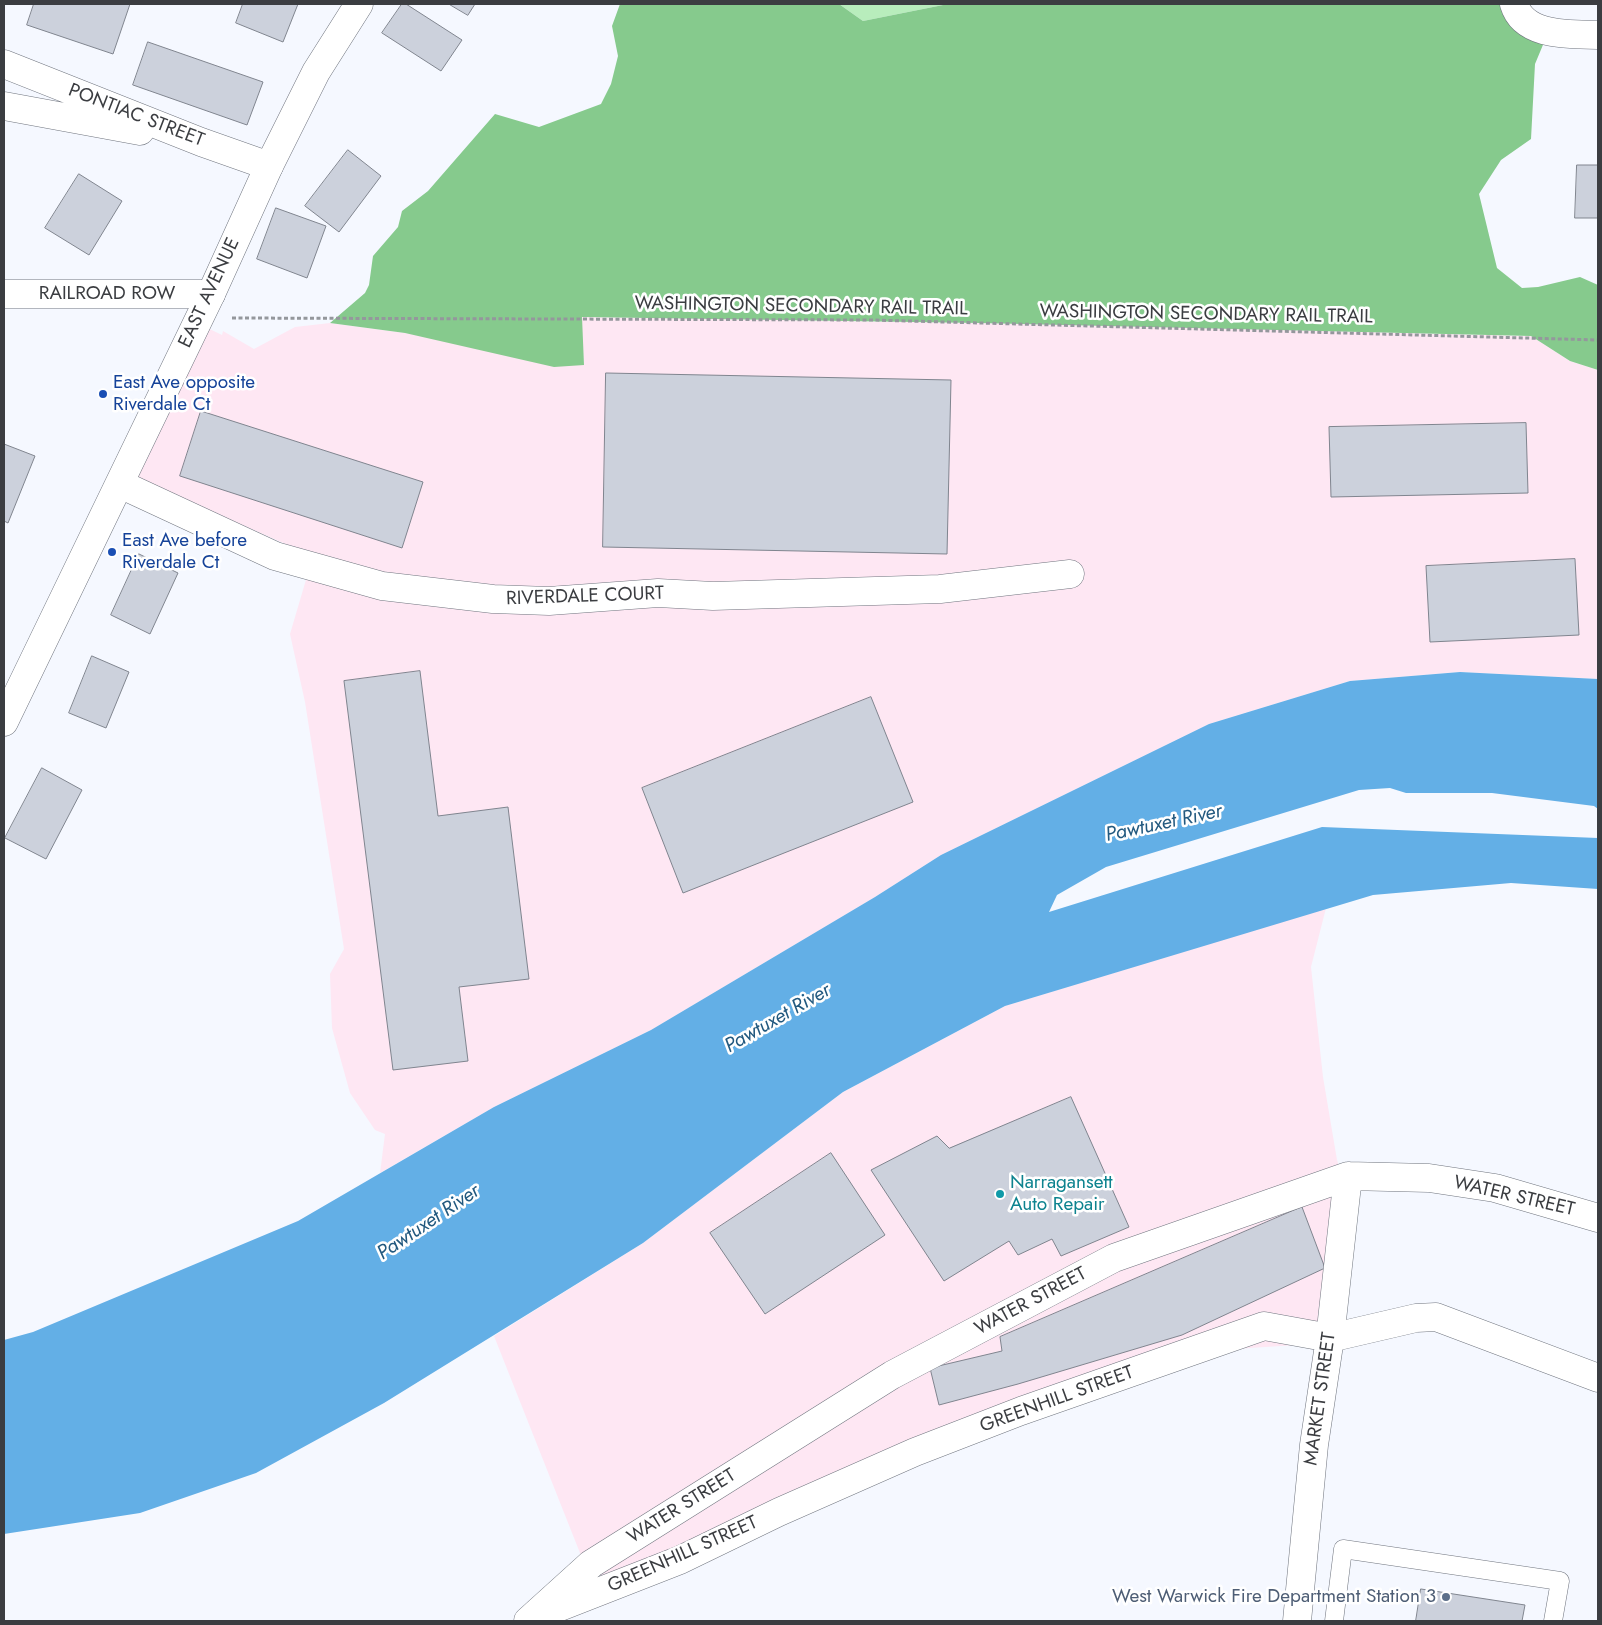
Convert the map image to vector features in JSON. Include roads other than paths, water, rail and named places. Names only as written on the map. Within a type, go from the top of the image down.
[{"type":"street","name":"EAST AVENUE","points":[[4,722],[211,294],[269,166],[316,72],[360,4]]},
{"type":"street","points":[[1515,8],[1544,32],[1598,35]]},
{"type":"street","name":"PONTIAC STREET","points":[[4,64],[201,142],[269,166]]},
{"type":"street","points":[[4,106],[201,142]]},
{"type":"street","name":"RAILROAD ROW","points":[[4,294],[211,294]]},
{"type":"street","name":"RIVERDALE COURT","points":[[120,484],[275,556],[382,586],[492,600],[549,601],[658,593],[712,596],[940,590],[1070,574]]},
{"type":"street","name":"WATER STREET","points":[[530,1619],[591,1564],[892,1375],[1114,1258],[1348,1176],[1429,1178],[1495,1188],[1598,1218]]},
{"type":"street","name":"MARKET STREET","points":[[1297,1621],[1314,1445],[1330,1338],[1348,1176]]},
{"type":"street","name":"GREENHILL STREET","points":[[530,1619],[680,1560],[779,1512],[915,1452],[1049,1402],[1264,1326],[1330,1338],[1416,1318],[1436,1317],[1598,1378]]},
{"type":"lane","points":[[1334,1621],[1343,1549],[1560,1581],[1553,1621]]},
{"type":"water","name":"Pawtuxet River","points":[[1460,672],[1598,679],[1598,809],[1594,806],[1492,793],[1406,793],[1390,788],[1359,790],[1106,867],[1057,895],[1049,912],[1322,827],[1598,838],[1598,889],[1511,883],[1373,895],[1005,1006],[843,1092],[643,1243],[384,1403],[256,1473],[140,1513],[4,1534],[4,1340],[33,1332],[298,1221],[494,1107],[651,1030],[875,897],[941,855],[1209,724],[1350,681]]},
{"type":"place","name":"East Ave opposite Riverdale Ct","points":[[103,394]]},
{"type":"place","name":"East Ave before Riverdale Ct","points":[[112,552]]},
{"type":"place","name":"Narragansett Auto Repair","points":[[1000,1194]]},
{"type":"place","name":"West Warwick Fire Department Station 3","points":[[1446,1597]]}]
